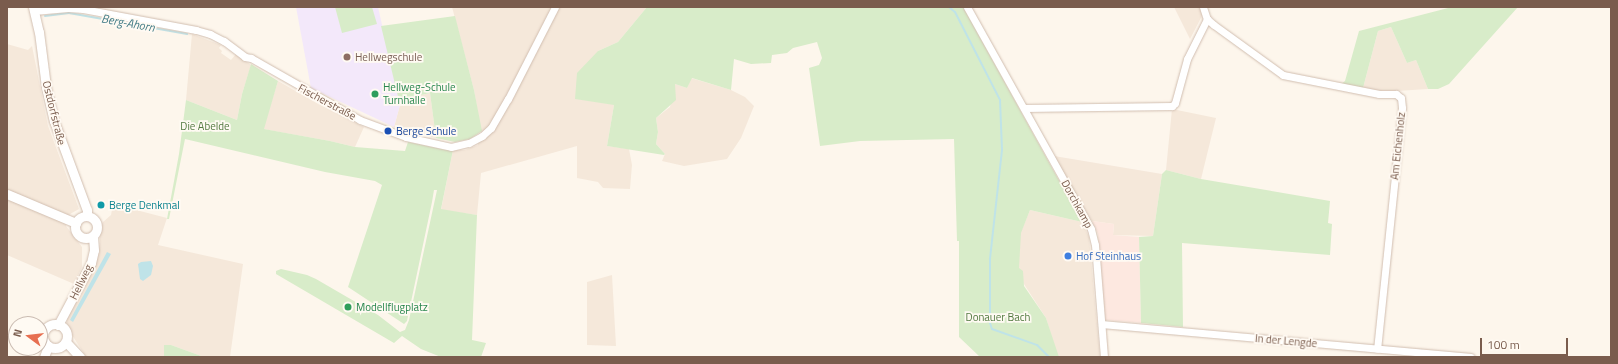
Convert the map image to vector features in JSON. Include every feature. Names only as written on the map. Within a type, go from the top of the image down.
[{"type":"street","name":"Fischerstraße","points":[[33,9],[83,9],[196,30],[210,34],[224,41],[245,57],[251,58],[360,120],[409,137],[450,147],[469,143],[482,136],[491,128],[508,99],[555,7]]},
{"type":"street","name":"Dorchkamp","points":[[967,7],[1088,221],[1094,236],[1104,357]]},
{"type":"street","points":[[1024,108],[1172,106],[1175,103],[1187,59],[1207,19],[1203,7]]},
{"type":"street","name":"Ostdorfstraße","points":[[33,9],[46,87],[54,121],[87,210],[87,216]]},
{"type":"street","name":"Am Eichenholz","points":[[1207,19],[1283,75],[1379,94],[1396,94],[1400,98],[1402,108],[1377,349]]},
{"type":"street","points":[[7,194],[76,223]]},
{"type":"street","points":[[87,216],[93,218],[97,224],[97,231],[93,236],[86,238],[80,236],[76,230],[76,223],[80,218],[87,216]]},
{"type":"street","name":"Hellweg","points":[[58,325],[91,263],[94,250],[93,236]]},
{"type":"street","name":"In der Lengde","points":[[1102,324],[1471,357]]},
{"type":"street","points":[[48,327],[58,325],[66,332],[66,342],[80,357]]},
{"type":"street","points":[[48,346],[59,347],[66,342]]},
{"type":"shaded area","name":"Hellwegschule","points":[[296,7],[378,7],[400,105],[394,127],[311,88]]},
{"type":"shaded area","points":[[452,7],[647,7],[618,42],[598,51],[614,105],[607,146],[629,149],[632,165],[630,189],[603,188],[598,182],[577,178],[577,146],[481,173],[477,215],[441,210],[453,150],[465,150],[478,145],[478,139],[482,136],[474,90]]},
{"type":"shaded area","points":[[1174,7],[1200,7],[1203,14],[1190,39]]},
{"type":"shaded area","points":[[1391,27],[1407,63],[1416,60],[1428,89],[1381,92],[1363,88],[1378,31]]},
{"type":"shaded area","points":[[192,34],[221,45],[219,48],[222,51],[221,53],[231,60],[236,54],[251,65],[242,94],[237,120],[186,100]]},
{"type":"shaded area","points":[[7,44],[28,50],[32,46],[48,126],[79,209],[70,214],[66,226],[82,247],[82,267],[74,284],[7,255]]},
{"type":"shaded area","points":[[691,78],[731,90],[745,97],[754,106],[741,138],[727,159],[684,166],[662,161],[665,154],[656,144],[658,132],[656,118],[670,107],[675,84],[687,88]]},
{"type":"shaded area","points":[[278,81],[318,104],[364,127],[355,147],[263,129]]},
{"type":"shaded area","points":[[430,93],[436,138],[394,127],[400,105],[417,96]]},
{"type":"shaded area","points":[[1172,109],[1216,118],[1201,179],[1166,170]]},
{"type":"shaded area","points":[[1054,156],[1162,174],[1153,236],[1113,235],[1114,224],[1092,221]]},
{"type":"shaded area","points":[[113,204],[167,218],[158,245],[243,264],[230,357],[204,357],[171,345],[164,345],[164,357],[86,357],[67,327],[67,318],[97,259],[100,244],[100,227],[111,215]]},
{"type":"shaded area","name":"Hof Steinhaus","points":[[1030,210],[1082,222],[1089,237],[1100,357],[1058,357],[1046,318],[1009,261]]},
{"type":"shaded area","points":[[1092,221],[1114,224],[1113,235],[1139,237],[1141,323],[1104,320],[1098,234]]},
{"type":"shaded area","points":[[612,275],[616,346],[587,345],[587,282]]},
{"type":"green space","points":[[335,7],[372,7],[377,24],[342,33]]},
{"type":"green space","points":[[647,7],[963,7],[1082,222],[1030,210],[1021,233],[1019,268],[1023,271],[1024,286],[1046,318],[1059,357],[980,357],[959,337],[959,241],[957,241],[954,139],[860,141],[820,146],[809,68],[819,65],[822,58],[817,42],[793,48],[787,53],[772,55],[771,63],[751,64],[734,59],[731,90],[692,78],[687,88],[675,84],[676,100],[656,118],[658,132],[656,144],[665,154],[664,155],[607,146],[614,105],[575,99],[577,73],[598,51],[618,42]]},
{"type":"green space","points":[[1452,7],[1518,7],[1449,84],[1438,89],[1428,89],[1416,60],[1407,63],[1391,27],[1378,31],[1363,88],[1341,84],[1345,81],[1359,31]]},
{"type":"green space","points":[[455,16],[474,90],[482,131],[470,139],[455,142],[436,138],[430,93],[417,96],[400,105],[381,26]]},
{"type":"green space","name":"Die Abelde","points":[[251,64],[278,81],[264,129],[355,147],[405,151],[408,142],[446,150],[453,150],[441,209],[477,215],[472,340],[486,343],[481,357],[441,357],[421,349],[402,336],[394,343],[276,274],[276,271],[281,269],[307,275],[378,315],[400,332],[405,330],[409,320],[437,190],[434,190],[407,321],[404,324],[348,287],[382,185],[375,181],[325,172],[185,139],[169,219],[167,219],[179,154],[186,100],[237,120],[242,94]]},
{"type":"green space","points":[[1166,170],[1201,179],[1330,201],[1328,223],[1332,224],[1330,255],[1182,243],[1183,327],[1141,323],[1139,237],[1153,236],[1162,174]]},
{"type":"green space","points":[[164,345],[171,345],[204,357],[164,357]]},
{"type":"water","points":[[107,252],[111,254],[73,322],[70,320]]},
{"type":"water","points":[[151,261],[153,266],[151,275],[143,281],[140,279],[138,264],[141,262]]},
{"type":"waterway","name":"Donauer Bach","points":[[949,7],[955,12],[1000,100],[1002,150],[990,259],[990,323],[992,329],[1037,345],[1049,357]]},
{"type":"waterway","name":"Berg-Ahorn","points":[[45,16],[69,13],[187,34]]},
{"type":"place","name":"Hellwegschule","points":[[347,57]]},
{"type":"place","name":"Hellweg-Schule Turnhalle","points":[[375,94]]},
{"type":"place","name":"Berge Schule","points":[[388,131]]},
{"type":"place","name":"Berge Denkmal","points":[[101,205]]},
{"type":"place","name":"Hof Steinhaus","points":[[1068,256]]},
{"type":"place","name":"Modellflugplatz","points":[[348,307]]}]
